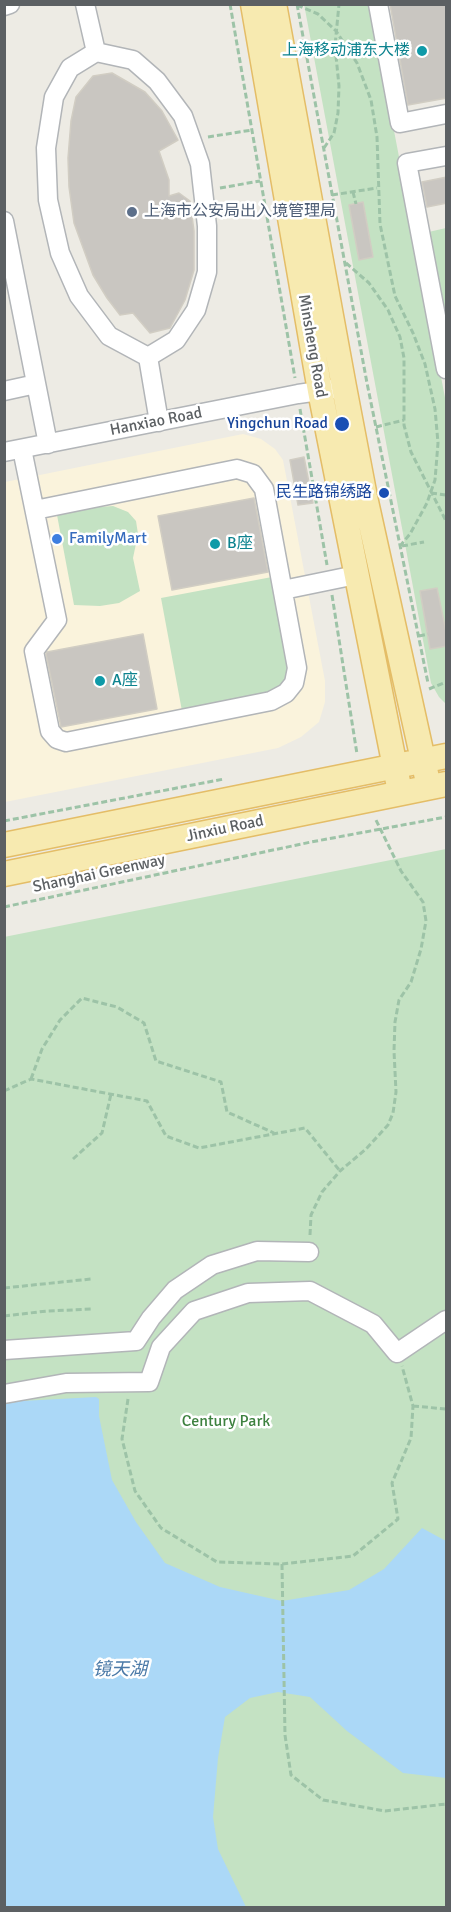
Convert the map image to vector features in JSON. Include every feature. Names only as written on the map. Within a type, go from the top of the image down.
[{"type":"main road","name":"Minsheng Road","points":[[253,4],[320,391],[400,792]]},
{"type":"main road","name":"Minsheng Road","points":[[274,4],[365,497],[436,759],[438,785]]},
{"type":"main road","name":"Jinxiu Road","points":[[4,845],[436,759]]},
{"type":"main road","name":"Jinxiu Road","points":[[4,874],[438,785]]},
{"type":"street","points":[[4,6],[10,4]]},
{"type":"street","points":[[85,4],[96,52]]},
{"type":"street","points":[[378,4],[400,123],[447,114]]},
{"type":"street","points":[[96,52],[133,60],[157,81],[183,116],[200,164],[207,226],[207,272],[196,310],[176,340],[148,357],[109,336],[80,296],[60,253],[48,200],[46,148],[54,97],[70,68],[96,52]]},
{"type":"street","points":[[447,156],[407,163],[447,369]]},
{"type":"street","points":[[4,221],[48,444]]},
{"type":"street","points":[[148,357],[159,422]]},
{"type":"street","points":[[4,391],[36,384]]},
{"type":"street","name":"Hanxiao Road","points":[[13,450],[344,387]]},
{"type":"street","points":[[13,450],[35,510],[57,620],[34,651],[50,731],[57,739],[66,742],[271,701],[286,693],[294,683],[297,668],[264,489],[253,474],[237,470],[35,510]]},
{"type":"street","points":[[283,590],[356,575]]},
{"type":"street","points":[[4,1350],[136,1341],[150,1318],[175,1290],[212,1266],[257,1251],[309,1252]]},
{"type":"street","points":[[4,1394],[66,1383],[149,1382],[161,1347],[194,1311],[248,1293],[310,1291],[373,1324],[397,1353],[447,1320]]},
{"type":"path","points":[[324,148],[334,133],[338,113],[339,86],[335,46],[339,4]]},
{"type":"path","points":[[297,5],[318,14],[336,31],[357,63],[371,100],[377,137],[380,224],[395,296],[425,364],[435,409],[438,443],[435,480],[427,503],[410,534],[400,546]]},
{"type":"path","points":[[297,5],[376,427],[431,699]]},
{"type":"path","points":[[192,140],[252,130]]},
{"type":"path","points":[[203,191],[261,181]]},
{"type":"path","points":[[332,195],[377,188]]},
{"type":"path","points":[[353,192],[356,204]]},
{"type":"path","points":[[345,261],[369,283],[388,310],[400,337],[404,358],[404,420],[411,452],[430,493],[447,521]]},
{"type":"path","points":[[376,427],[404,420]]},
{"type":"path","points":[[430,493],[447,495]]},
{"type":"path","points":[[400,546],[424,542]]},
{"type":"path","points":[[418,636],[428,634]]},
{"type":"path","points":[[429,689],[447,682]]},
{"type":"path","points":[[4,821],[228,778]]},
{"type":"path","points":[[309,1252],[311,1215],[322,1192],[340,1171],[366,1149],[388,1125],[393,1113],[396,1092],[395,1022],[399,1000],[411,982],[421,949],[426,921],[423,902],[401,871],[372,811]]},
{"type":"path","name":"Shanghai Greenway","points":[[4,907],[447,817]]},
{"type":"path","points":[[31,1079],[42,1049],[60,1020],[82,998],[117,1007],[144,1023],[156,1061],[221,1082],[227,1112],[276,1133]]},
{"type":"path","points":[[4,1091],[31,1079],[147,1101],[166,1137],[199,1148],[305,1128],[340,1171]]},
{"type":"path","points":[[73,1159],[102,1133],[111,1094]]},
{"type":"path","points":[[4,1288],[91,1279]]},
{"type":"path","points":[[4,1316],[93,1309]]},
{"type":"path","points":[[130,1382],[122,1439],[135,1491],[162,1528],[217,1562],[282,1564],[353,1556],[398,1519],[392,1483],[411,1438],[413,1406],[408,1381],[397,1353]]},
{"type":"path","points":[[413,1406],[447,1409]]},
{"type":"path","points":[[282,1564],[285,1735],[291,1774],[323,1800],[385,1811],[447,1804]]},
{"type":"shaded area","points":[[243,434],[261,439],[275,449],[283,460],[325,681],[325,702],[319,722],[301,737],[278,748],[5,802],[5,482]]},
{"type":"green space","points":[[304,4],[370,5],[446,403],[446,704],[431,683]]},
{"type":"green space","points":[[446,228],[446,369],[420,234]]},
{"type":"green space","points":[[113,506],[128,512],[136,521],[138,534],[133,558],[140,591],[119,603],[100,606],[74,605],[57,515]]},
{"type":"green space","points":[[272,577],[288,665],[286,677],[279,687],[268,693],[182,711],[161,598]]},
{"type":"green space","name":"Century Park","points":[[446,849],[446,1907],[5,1907],[4,937]]},
{"type":"water","name":"镜天湖","points":[[96,1397],[99,1399],[99,1416],[112,1480],[136,1522],[165,1563],[220,1587],[282,1601],[349,1590],[384,1569],[422,1528],[446,1541],[446,1778],[403,1773],[347,1731],[310,1697],[278,1692],[250,1698],[225,1717],[218,1758],[213,1817],[218,1849],[246,1907],[5,1907],[5,1404]]},
{"type":"building","name":"上海移动浦东大楼","points":[[390,4],[447,4],[447,98],[408,105]]},
{"type":"building","name":"上海市公安局出入境管理局","points":[[112,73],[145,92],[162,111],[178,140],[159,151],[169,180],[169,196],[179,193],[190,201],[194,231],[194,270],[185,300],[170,328],[150,333],[133,313],[120,315],[107,298],[93,275],[74,223],[68,158],[71,121],[76,97],[93,76]]},
{"type":"building","points":[[447,177],[447,203],[427,207],[422,182]]},
{"type":"building","points":[[363,202],[373,257],[359,260],[349,205]]},
{"type":"building","points":[[304,457],[313,503],[298,505],[290,460]]},
{"type":"building","name":"B座","points":[[254,498],[268,572],[172,590],[158,516]]},
{"type":"building","points":[[437,588],[447,646],[430,649],[420,591]]},
{"type":"building","name":"A座","points":[[143,634],[157,709],[61,727],[47,652]]},
{"type":"place","name":"上海移动浦东大楼","points":[[422,51]]},
{"type":"place","name":"上海市公安局出入境管理局","points":[[132,212]]},
{"type":"place","name":"Yingchun Road","points":[[342,424]]},
{"type":"place","name":"民生路锦绣路","points":[[384,493]]},
{"type":"place","name":"FamilyMart","points":[[57,539]]},
{"type":"place","name":"B座","points":[[215,544]]},
{"type":"place","name":"A座","points":[[100,681]]}]
